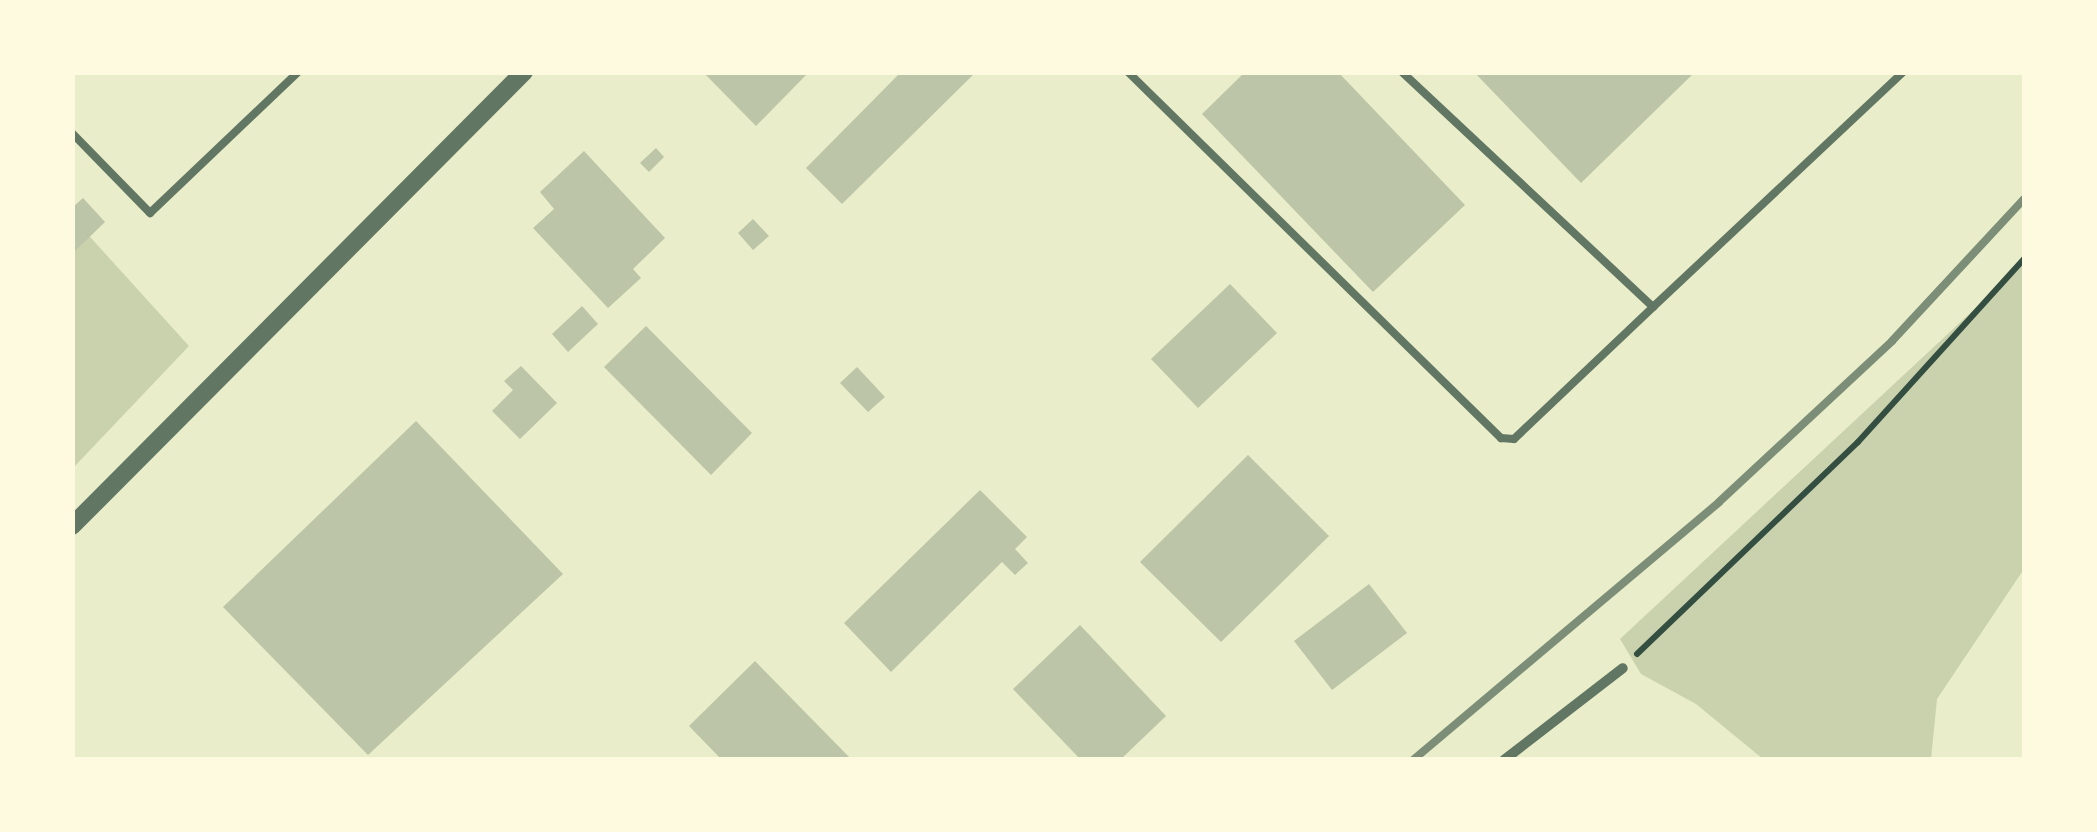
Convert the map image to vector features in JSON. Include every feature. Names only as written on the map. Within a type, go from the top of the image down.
[{"type":"street","points":[[72,526],[524,72]]},
{"type":"street","points":[[1504,760],[1623,668]]},
{"type":"lane","points":[[72,133],[150,213],[298,72]]},
{"type":"lane","points":[[1128,72],[1500,438],[1514,440],[1903,72]]},
{"type":"lane","points":[[1402,72],[1653,307]]},
{"type":"path","points":[[1623,668],[1858,442],[2024,259]]},
{"type":"green space","points":[[72,217],[189,346],[73,468],[72,468]]},
{"type":"green space","points":[[2024,263],[2024,569],[1937,699],[1931,759],[1763,759],[1696,704],[1641,674],[1620,639]]},
{"type":"building","points":[[703,72],[809,72],[756,126]]},
{"type":"building","points":[[901,72],[976,72],[842,204],[806,168]]},
{"type":"building","points":[[1245,72],[1338,72],[1465,205],[1373,292],[1202,114]]},
{"type":"building","points":[[1474,72],[1695,72],[1581,183]]},
{"type":"building","points":[[656,148],[664,157],[649,172],[640,163]]},
{"type":"building","points":[[584,151],[665,238],[633,269],[641,278],[608,308],[533,228],[554,209],[540,192]]},
{"type":"building","points":[[83,198],[105,222],[72,254],[72,208]]},
{"type":"building","points":[[753,219],[769,236],[753,250],[738,233]]},
{"type":"building","points":[[1230,284],[1277,333],[1198,408],[1151,359]]},
{"type":"building","points":[[582,306],[598,324],[568,352],[552,334]]},
{"type":"building","points":[[646,326],[752,433],[711,475],[604,367]]},
{"type":"building","points":[[521,366],[557,403],[520,439],[492,411],[513,390],[504,381]]},
{"type":"building","points":[[857,367],[885,397],[868,412],[840,383]]},
{"type":"building","points":[[416,421],[563,574],[368,755],[223,607]]},
{"type":"building","points":[[1248,455],[1329,536],[1221,642],[1140,562]]},
{"type":"building","points":[[980,490],[1027,537],[1015,549],[1028,563],[1015,575],[1002,562],[891,672],[844,623]]},
{"type":"building","points":[[1369,584],[1407,633],[1332,690],[1294,641]]},
{"type":"building","points":[[1080,625],[1166,716],[1120,760],[1081,760],[1013,689]]},
{"type":"building","points":[[755,661],[852,760],[722,760],[689,726]]},
{"type":"railway","points":[[1413,760],[1719,502],[1892,341],[2024,199]]}]
